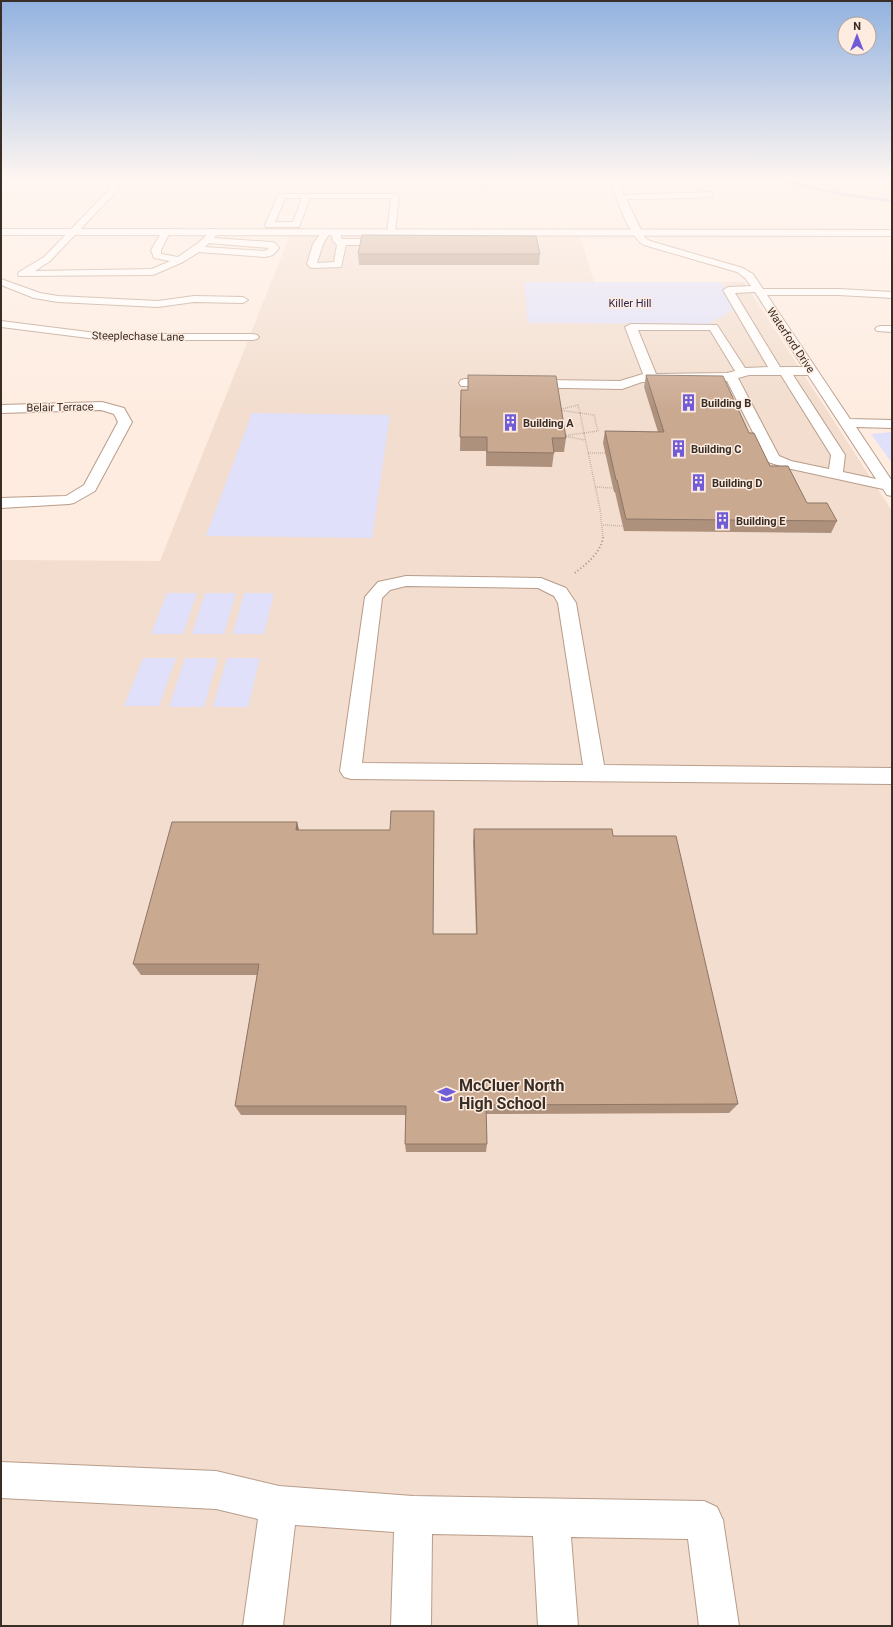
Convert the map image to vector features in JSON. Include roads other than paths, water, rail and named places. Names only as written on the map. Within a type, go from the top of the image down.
[{"type":"street","points":[[1,282],[20,275],[48,258]]},
{"type":"street","points":[[168,258],[180,260]]},
{"type":"street","points":[[1,276],[153,272],[170,266],[184,258]]},
{"type":"street","points":[[314,258],[312,264],[314,266],[338,265],[339,258]]},
{"type":"street","name":"Waterford Drive","points":[[697,258],[740,270],[749,276],[890,489]]},
{"type":"street","points":[[1,282],[38,296],[58,299],[158,304],[194,299],[243,300]]},
{"type":"street","points":[[836,475],[838,455],[780,371],[728,290],[850,292],[891,297]]},
{"type":"street","name":"Steeplechase Lane","points":[[1,324],[104,338],[253,337]]},
{"type":"street","points":[[651,378],[631,327],[713,327],[773,459],[787,464],[890,489]]},
{"type":"street","points":[[8,338],[35,329]]},
{"type":"street","points":[[465,383],[622,385],[640,378],[727,377],[749,371],[812,371]]},
{"type":"street","name":"Belair Terrace","points":[[1,409],[102,406],[119,411],[125,422],[90,488],[70,500],[1,503]]},
{"type":"street","points":[[847,423],[892,424]]},
{"type":"street","points":[[595,774],[567,603],[560,592],[541,583],[406,581],[384,586],[374,597],[351,771],[595,774],[892,776]]},
{"type":"street","points":[[1,1480],[216,1490],[279,1505],[413,1516],[704,1520],[719,1626]]},
{"type":"street","points":[[264,1626],[279,1505]]},
{"type":"street","points":[[411,1626],[413,1516]]},
{"type":"street","points":[[551,1517],[558,1626]]},
{"type":"place","name":"Building B","points":[[688,403]]},
{"type":"place","name":"Building A","points":[[510,423]]},
{"type":"place","name":"Building C","points":[[678,449]]},
{"type":"place","name":"Building D","points":[[699,483]]},
{"type":"place","name":"Building E","points":[[723,521]]},
{"type":"place","name":"McCluer North High School","points":[[446,1094]]},
{"type":"park label","name":"Killer Hill","points":[[630,303]]}]
